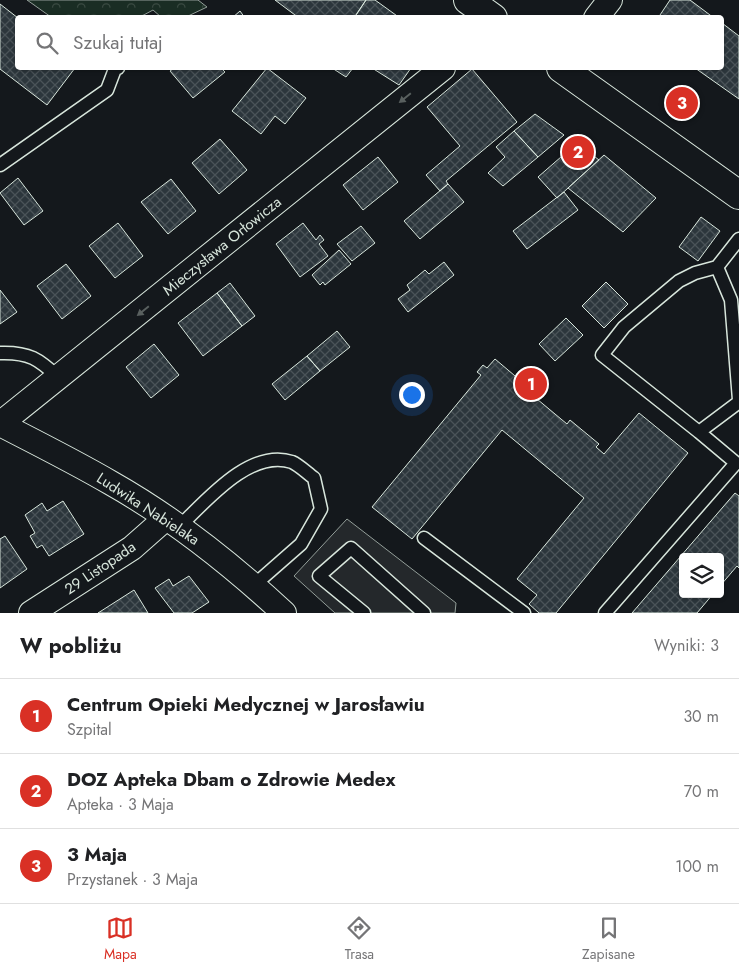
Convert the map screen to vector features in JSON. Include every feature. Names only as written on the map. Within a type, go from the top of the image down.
[{"type":"street","points":[[468,0],[489,15]]},
{"type":"street","points":[[598,15],[610,0]]},
{"type":"street","name":"Mieczysława Orłowicza","points":[[0,424],[441,70]]},
{"type":"street","points":[[564,70],[739,195]]},
{"type":"street","name":"Ludwika Nabielaka","points":[[0,424],[112,483],[172,522],[284,613]]},
{"type":"street","name":"29 Listopada","points":[[31,613],[172,522]]},
{"type":"lane","points":[[0,165],[107,90],[115,70]]},
{"type":"lane","points":[[605,613],[737,461],[602,355],[624,327],[679,282],[695,273],[717,267],[739,239]]},
{"type":"lane","points":[[699,432],[739,401],[735,304],[717,267]]},
{"type":"lane","points":[[0,353],[16,352],[35,357],[59,378]]},
{"type":"lane","points":[[172,522],[234,476],[266,459],[292,462],[314,478],[321,509],[301,544],[253,586]]},
{"type":"lane","points":[[424,538],[524,613]]},
{"type":"lane","points":[[364,613],[319,576],[351,548],[424,613]]},
{"type":"green space","points":[[27,0],[198,0],[207,7],[190,15],[159,15],[153,10],[144,15],[48,15]]},
{"type":"shaded area","points":[[347,519],[456,603],[455,613],[335,613],[294,576]]},
{"type":"building","points":[[275,0],[366,0],[356,15],[295,15]]},
{"type":"building","points":[[366,0],[375,0],[396,15],[356,15]]},
{"type":"building","points":[[670,0],[690,0],[710,15],[660,15]]},
{"type":"building","points":[[0,4],[15,16],[15,70],[73,70],[47,105],[0,69]]},
{"type":"building","points":[[724,25],[739,36],[739,99],[698,70],[724,70]]},
{"type":"building","points":[[223,70],[225,72],[193,98],[170,71]]},
{"type":"building","points":[[265,70],[270,70],[306,98],[285,124],[275,116],[261,134],[232,111]]},
{"type":"building","points":[[335,70],[351,70],[346,77]]},
{"type":"building","points":[[375,70],[410,70],[399,85]]},
{"type":"building","points":[[473,70],[517,122],[446,181],[448,184],[440,191],[426,175],[460,146],[427,107]]},
{"type":"building","points":[[535,114],[564,135],[538,157],[514,131]]},
{"type":"building","points":[[514,131],[538,157],[503,186],[488,173],[505,157],[496,147]]},
{"type":"building","points":[[220,139],[247,170],[219,194],[192,163]]},
{"type":"building","points":[[577,143],[599,160],[557,198],[538,177]]},
{"type":"building","points":[[604,155],[656,198],[623,232],[568,188]]},
{"type":"building","points":[[378,157],[398,182],[363,210],[343,185]]},
{"type":"building","points":[[18,178],[43,211],[24,225],[0,193]]},
{"type":"building","points":[[171,179],[196,211],[168,234],[141,202]]},
{"type":"building","points":[[448,184],[464,202],[420,239],[404,221]]},
{"type":"building","points":[[564,192],[578,210],[527,249],[513,231]]},
{"type":"building","points":[[701,217],[720,231],[698,261],[679,247]]},
{"type":"building","points":[[118,223],[143,256],[115,278],[89,246]]},
{"type":"building","points":[[303,223],[316,240],[320,235],[324,240],[319,244],[328,256],[300,277],[276,244]]},
{"type":"building","points":[[361,226],[375,243],[352,261],[337,244]]},
{"type":"building","points":[[339,250],[351,264],[325,285],[323,282],[320,285],[312,275]]},
{"type":"building","points":[[444,262],[454,275],[408,312],[398,299],[410,290],[407,285],[425,270],[429,274]]},
{"type":"building","points":[[66,264],[91,296],[62,319],[37,286]]},
{"type":"building","points":[[606,282],[628,304],[604,328],[582,306]]},
{"type":"building","points":[[230,283],[255,316],[242,326],[217,293]]},
{"type":"building","points":[[0,290],[17,312],[0,324]]},
{"type":"building","points":[[217,293],[242,326],[203,356],[178,323]]},
{"type":"building","points":[[566,318],[583,335],[555,361],[539,344]]},
{"type":"building","points":[[337,331],[350,347],[320,371],[307,356]]},
{"type":"building","points":[[154,344],[179,375],[151,398],[126,367]]},
{"type":"building","points":[[307,356],[320,371],[285,400],[272,384]]},
{"type":"building","points":[[495,359],[521,381],[525,375],[534,383],[530,388],[533,391],[531,394],[567,424],[570,420],[599,444],[596,447],[604,454],[639,413],[688,453],[556,613],[539,613],[529,604],[537,595],[517,579],[584,498],[502,430],[412,539],[372,507],[481,375],[477,372],[483,365],[487,368]]},
{"type":"building","points":[[735,493],[739,496],[739,568],[737,566],[724,581],[724,553],[684,553]]},
{"type":"building","points":[[63,501],[84,534],[49,556],[42,545],[37,548],[30,536],[35,533],[25,515],[42,503],[47,511]]},
{"type":"building","points":[[5,536],[27,569],[0,588],[0,539]]},
{"type":"building","points":[[679,558],[679,598],[710,598],[697,613],[632,613]]},
{"type":"building","points":[[189,576],[209,602],[192,613],[174,613],[155,588],[169,579],[173,586]]},
{"type":"building","points":[[134,590],[148,613],[98,613]]},
{"type":"place","name":"3 Maja","points":[[682,103]]},
{"type":"place","name":"DOZ Apteka Dbam o Zdrowie Medex","points":[[578,152]]},
{"type":"place","name":"Centrum Opieki Medycznej w Jarosławiu","points":[[531,384]]}]
